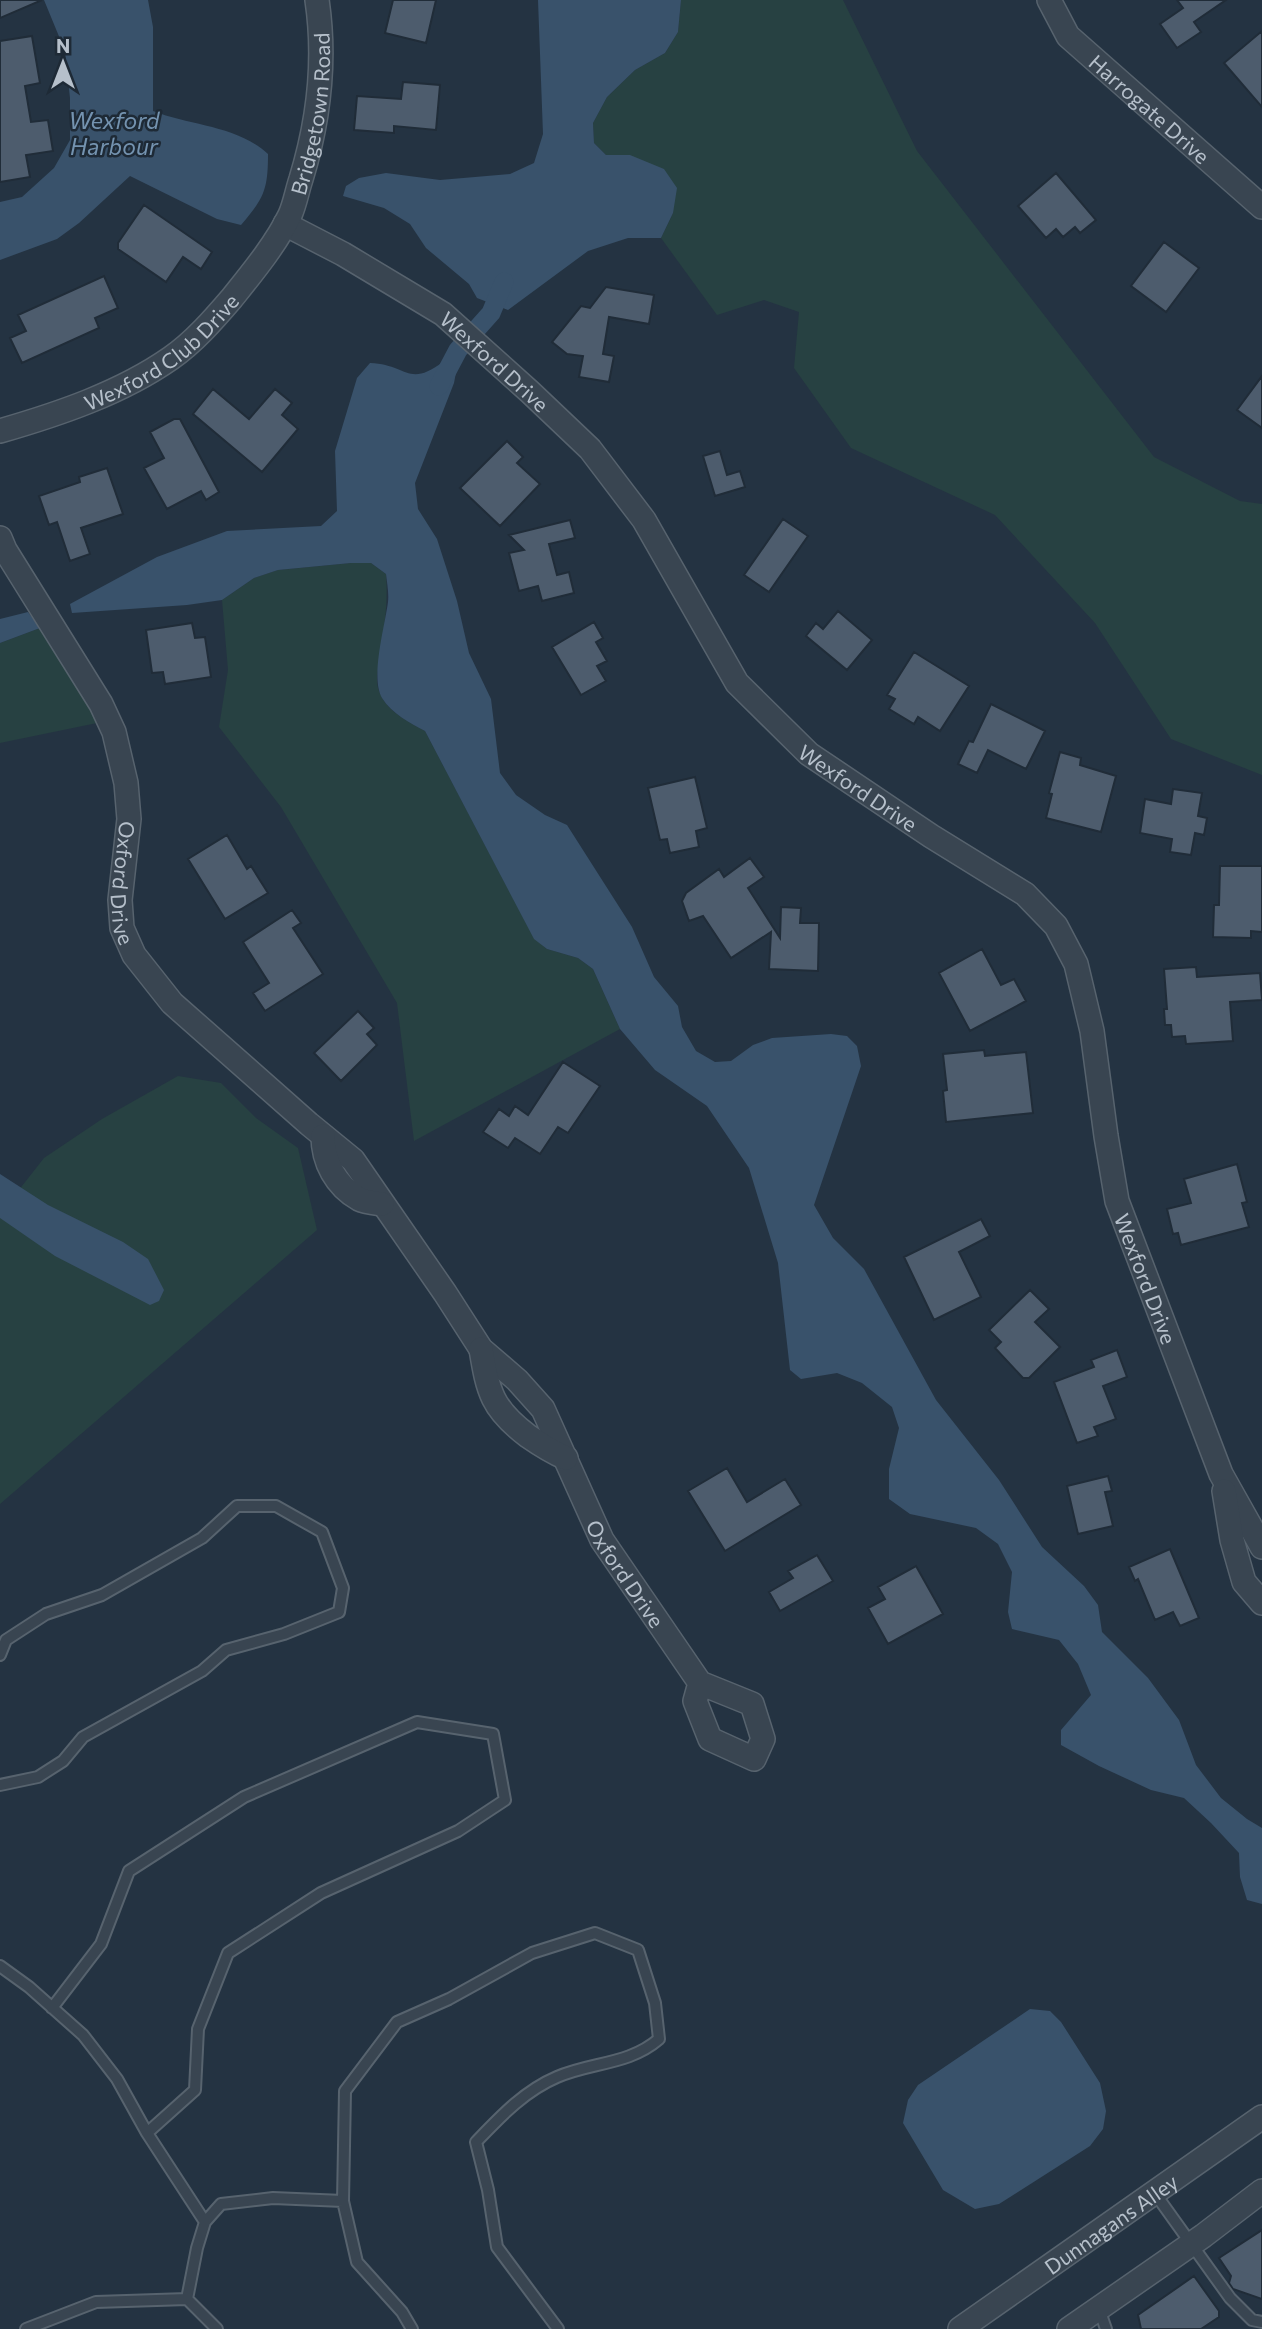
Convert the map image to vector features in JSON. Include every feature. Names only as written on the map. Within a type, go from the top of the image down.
[{"type":"street","name":"Bridgetown Road","points":[[285,224],[311,145],[320,89],[322,33],[317,0]]},
{"type":"street","name":"Harrogate Drive","points":[[1049,0],[1068,36],[1262,207]]},
{"type":"street","name":"Wexford Club Drive","points":[[0,430],[63,411],[121,387],[172,357],[217,316],[252,274],[285,224]]},
{"type":"street","name":"Wexford Drive","points":[[285,224],[343,254],[443,314],[530,392],[590,449],[644,520],[737,683],[809,754],[931,836],[1026,894],[1056,926],[1076,964],[1092,1031],[1117,1201],[1221,1474],[1262,1547]]},
{"type":"street","name":"Oxford Drive","points":[[0,538],[101,704],[114,732],[126,783],[129,819],[120,901],[122,928],[134,955],[172,1003],[353,1160],[481,1349],[517,1380],[543,1409],[601,1540],[700,1683]]},
{"type":"street","name":"Oxford Drive","points":[[481,1349],[488,1389],[499,1410],[512,1424],[547,1450],[566,1458]]},
{"type":"street","name":"Wexford Drive","points":[[1221,1474],[1232,1540],[1244,1582],[1262,1603]]},
{"type":"street","name":"Dunnagans Alley","points":[[960,2329],[1262,2116]]},
{"type":"street","points":[[1069,2329],[1102,2319],[1191,2245],[1262,2191]]},
{"type":"lane","points":[[0,1655],[6,1640],[46,1614],[102,1595],[202,1538],[237,1506],[276,1506],[322,1532],[343,1588],[340,1612],[284,1634],[226,1650],[202,1671],[83,1737],[63,1761],[38,1777],[0,1785]]},
{"type":"lane","points":[[52,2008],[100,1944],[130,1871],[244,1797],[417,1722],[493,1734],[505,1800],[458,1831],[321,1893],[228,1953],[198,2029],[195,2091],[147,2133]]},
{"type":"lane","points":[[412,2329],[402,2312],[357,2263],[343,2201],[345,2091],[397,2022],[449,1999],[532,1954],[595,1933],[638,1950],[655,2003],[659,2039],[644,2052],[556,2077],[509,2107],[476,2142],[488,2190],[497,2247],[558,2329]]},
{"type":"lane","points":[[0,1966],[83,2035],[117,2079],[147,2133],[205,2222]]},
{"type":"lane","points":[[1154,2192],[1230,2298],[1255,2324]]},
{"type":"lane","points":[[187,2299],[205,2222],[221,2204],[273,2198],[343,2201]]},
{"type":"lane","points":[[26,2329],[96,2302],[187,2299],[218,2329]]},
{"type":"green space","points":[[681,0],[843,0],[917,151],[1154,457],[1240,501],[1262,504],[1262,775],[1171,739],[1095,623],[995,515],[851,448],[794,368],[799,312],[764,300],[717,315],[661,238],[673,213],[630,155],[606,155],[594,143],[593,123],[607,97],[635,70],[665,53],[678,32]]},
{"type":"green space","points":[[371,563],[386,574],[386,612],[377,679],[385,703],[397,714],[425,731],[534,938],[547,949],[578,958],[593,969],[620,1029],[414,1141],[397,1003],[281,807],[219,727],[228,670],[222,600],[254,578],[278,570]]},
{"type":"green space","points":[[40,628],[102,722],[0,743],[0,643]]},
{"type":"green space","points":[[178,1076],[221,1083],[256,1118],[298,1148],[317,1230],[0,1504],[0,1214],[44,1158],[102,1119]]},
{"type":"water","name":"Wexford Harbour","points":[[44,0],[148,0],[153,27],[153,111],[242,137],[268,154],[263,193],[241,225],[217,219],[130,176],[79,223],[57,239],[0,260],[0,202],[22,197],[54,168],[70,140],[70,98],[65,51]]},
{"type":"water","points":[[538,0],[681,0],[678,32],[665,53],[635,70],[607,97],[593,123],[594,143],[606,155],[630,155],[664,169],[677,188],[673,213],[661,238],[628,238],[588,251],[508,310],[477,298],[469,284],[426,248],[410,224],[384,208],[343,196],[346,186],[359,178],[386,173],[440,180],[510,174],[534,163],[543,134]]},
{"type":"water","points":[[444,361],[457,367],[454,383],[415,483],[418,509],[437,539],[457,601],[469,653],[491,699],[500,773],[516,795],[545,815],[567,825],[632,927],[654,977],[678,1006],[682,1027],[696,1051],[715,1062],[731,1061],[753,1045],[772,1038],[831,1034],[847,1036],[857,1046],[861,1066],[814,1205],[833,1238],[864,1269],[936,1400],[999,1480],[1042,1547],[1084,1586],[1098,1605],[1102,1632],[1148,1678],[1179,1720],[1196,1765],[1221,1798],[1262,1828],[1262,1904],[1247,1900],[1240,1877],[1239,1853],[1184,1798],[1151,1790],[1061,1745],[1061,1730],[1091,1695],[1078,1664],[1059,1640],[1012,1629],[1008,1612],[1012,1572],[998,1544],[976,1528],[910,1514],[889,1499],[889,1469],[899,1428],[892,1407],[862,1383],[837,1373],[801,1379],[790,1370],[778,1263],[749,1168],[707,1106],[655,1070],[620,1029],[593,969],[578,958],[547,949],[534,939],[425,731],[396,713],[382,698],[377,678],[388,602],[386,574],[371,563],[278,570],[254,578],[222,600],[72,613],[70,604],[157,557],[227,531],[321,526],[337,511],[335,451],[357,378],[370,363],[415,374],[432,369]]},
{"type":"water","points":[[28,612],[40,628],[0,643],[0,619]]},
{"type":"water","points":[[0,1174],[48,1205],[123,1242],[148,1259],[164,1290],[159,1301],[150,1305],[55,1256],[0,1218]]},
{"type":"water","points":[[1030,2009],[1050,2011],[1061,2022],[1100,2083],[1106,2111],[1103,2129],[1090,2146],[999,2204],[975,2209],[943,2190],[903,2123],[908,2100],[918,2085]]},
{"type":"building","points":[[0,0],[42,0],[0,18]]},
{"type":"building","points":[[393,0],[436,0],[426,43],[385,33]]},
{"type":"building","points":[[1177,0],[1226,0],[1194,22],[1201,32],[1177,48],[1160,24],[1183,8]]},
{"type":"building","points":[[1262,31],[1262,107],[1224,63]]},
{"type":"building","points":[[32,36],[40,83],[25,86],[31,122],[48,120],[53,151],[26,155],[30,177],[0,182],[0,41]]},
{"type":"building","points":[[403,82],[440,85],[436,130],[394,126],[394,133],[354,130],[357,96],[401,99]]},
{"type":"building","points":[[1056,173],[1096,220],[1080,233],[1075,227],[1063,237],[1056,229],[1046,238],[1018,206]]},
{"type":"building","points":[[144,205],[212,252],[201,269],[183,257],[166,282],[118,249],[118,243]]},
{"type":"building","points":[[1164,242],[1199,268],[1166,312],[1131,286]]},
{"type":"building","points":[[104,276],[118,308],[95,318],[99,328],[22,363],[10,338],[26,331],[18,315]]},
{"type":"building","points":[[606,287],[654,295],[649,324],[609,317],[603,354],[614,356],[609,382],[579,377],[583,356],[567,354],[552,342],[581,306],[590,308]]},
{"type":"building","points":[[1262,376],[1262,428],[1237,410]]},
{"type":"building","points":[[213,389],[249,419],[275,389],[292,403],[282,415],[298,429],[262,472],[193,414]]},
{"type":"building","points":[[174,419],[180,419],[219,492],[206,500],[201,491],[167,509],[144,468],[164,458],[150,432]]},
{"type":"building","points":[[507,441],[523,457],[517,463],[540,484],[500,526],[460,488]]},
{"type":"building","points":[[720,451],[727,475],[740,471],[745,487],[715,496],[703,456]]},
{"type":"building","points":[[107,468],[123,514],[81,528],[90,554],[70,561],[57,522],[49,525],[39,496],[80,482],[79,477]]},
{"type":"building","points":[[783,519],[808,536],[769,592],[744,575]]},
{"type":"building","points":[[570,520],[575,538],[549,544],[557,575],[569,572],[574,593],[542,601],[538,586],[519,591],[509,553],[524,550],[509,535]]},
{"type":"building","points":[[838,611],[872,640],[847,670],[806,636],[816,623],[823,629]]},
{"type":"building","points":[[594,622],[603,638],[596,642],[607,661],[597,666],[606,681],[581,695],[552,647]]},
{"type":"building","points":[[192,623],[195,638],[205,637],[211,677],[165,684],[163,672],[152,673],[146,630]]},
{"type":"building","points":[[914,652],[969,686],[940,731],[918,717],[914,724],[889,709],[895,699],[887,695]]},
{"type":"building","points":[[991,704],[1045,731],[1026,769],[988,750],[977,773],[958,764],[969,741],[973,742]]},
{"type":"building","points":[[1060,752],[1081,758],[1080,765],[1116,776],[1101,832],[1046,818],[1052,794],[1049,793]]},
{"type":"building","points":[[695,777],[707,828],[696,831],[699,847],[670,853],[667,839],[660,840],[648,788]]},
{"type":"building","points":[[1173,789],[1202,793],[1198,816],[1207,818],[1204,835],[1195,833],[1191,855],[1170,852],[1172,839],[1140,833],[1145,799],[1171,804]]},
{"type":"building","points":[[227,835],[247,869],[251,866],[268,893],[225,919],[188,859]]},
{"type":"building","points":[[750,858],[764,877],[748,888],[780,938],[781,907],[801,908],[800,923],[819,923],[818,971],[769,969],[771,932],[731,958],[703,916],[689,921],[682,901],[686,893],[719,869],[724,877]]},
{"type":"building","points":[[1220,866],[1262,866],[1262,932],[1251,931],[1251,938],[1213,937],[1214,905],[1219,905]]},
{"type":"building","points":[[292,910],[301,923],[293,928],[323,974],[265,1011],[253,993],[269,983],[243,942]]},
{"type":"building","points":[[982,949],[1001,985],[1014,979],[1026,1001],[970,1031],[939,973]]},
{"type":"building","points":[[1196,967],[1197,977],[1260,973],[1262,1000],[1230,1002],[1233,1041],[1186,1044],[1185,1036],[1172,1037],[1171,1025],[1165,1025],[1164,1009],[1167,1009],[1164,969]]},
{"type":"building","points":[[358,1011],[374,1028],[367,1034],[377,1045],[341,1081],[314,1053]]},
{"type":"building","points":[[984,1050],[985,1056],[1026,1052],[1033,1113],[946,1122],[943,1091],[947,1090],[943,1054]]},
{"type":"building","points":[[563,1062],[600,1086],[568,1133],[558,1127],[540,1154],[515,1138],[508,1148],[483,1132],[499,1109],[509,1116],[515,1106],[528,1115]]},
{"type":"building","points":[[1237,1164],[1247,1202],[1242,1203],[1249,1227],[1181,1245],[1178,1233],[1173,1234],[1167,1209],[1191,1203],[1184,1179]]},
{"type":"building","points":[[981,1219],[990,1236],[959,1252],[981,1297],[934,1320],[904,1257]]},
{"type":"building","points":[[1030,1290],[1049,1309],[1035,1322],[1060,1347],[1029,1378],[1023,1378],[995,1348],[1001,1342],[989,1330]]},
{"type":"building","points":[[1117,1350],[1127,1377],[1103,1386],[1116,1419],[1094,1427],[1098,1436],[1077,1443],[1054,1382],[1094,1367],[1091,1360]]},
{"type":"building","points":[[727,1468],[747,1502],[785,1479],[801,1505],[725,1551],[688,1491]]},
{"type":"building","points":[[1108,1476],[1112,1491],[1105,1492],[1113,1526],[1078,1534],[1067,1486]]},
{"type":"building","points":[[1170,1549],[1199,1618],[1180,1626],[1173,1612],[1155,1620],[1138,1579],[1135,1581],[1129,1567]]},
{"type":"building","points":[[817,1555],[833,1581],[780,1611],[769,1592],[793,1578],[788,1571]]},
{"type":"building","points":[[916,1566],[943,1614],[888,1644],[868,1608],[885,1599],[878,1587]]},
{"type":"building","points":[[1262,2230],[1262,2299],[1233,2289],[1229,2283],[1231,2276],[1219,2258]]},
{"type":"building","points":[[1194,2276],[1219,2311],[1219,2317],[1201,2329],[1141,2329],[1138,2315]]},
{"type":"waterway","points":[[439,386],[458,350],[491,313],[504,282]]}]
